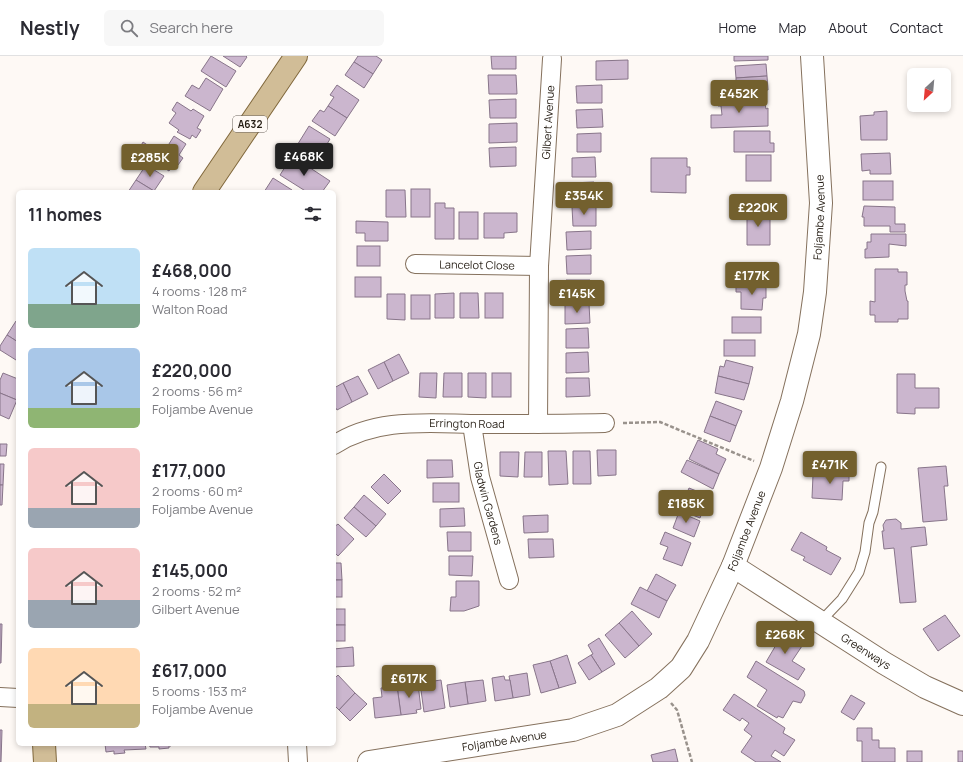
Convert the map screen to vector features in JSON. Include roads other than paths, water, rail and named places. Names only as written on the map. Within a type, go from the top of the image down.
[{"type":"main road","name":"A632","points":[[205,190],[296,56]]},
{"type":"main road","points":[[44,746],[45,762]]},
{"type":"street","name":"Foljambe Avenue","points":[[369,762],[573,730],[617,714],[659,688],[681,668],[698,641],[733,566],[771,468],[792,401],[809,334],[815,285],[821,203],[812,56]]},
{"type":"street","name":"Gilbert Avenue","points":[[538,424],[539,266],[552,59]]},
{"type":"street","name":"Lancelot Close","points":[[415,264],[539,266]]},
{"type":"street","name":"Errington Road","points":[[336,444],[360,431],[390,425],[421,423],[605,423]]},
{"type":"street","name":"Gladwin Gardens","points":[[472,424],[480,477],[508,580]]},
{"type":"street","name":"Greenways","points":[[733,566],[821,621],[884,663],[925,687],[963,704]]},
{"type":"street","points":[[0,697],[16,698]]},
{"type":"street","points":[[297,746],[298,762]]},
{"type":"lane","points":[[821,621],[842,599],[859,572],[865,552],[869,524],[873,512],[881,467]]}]
